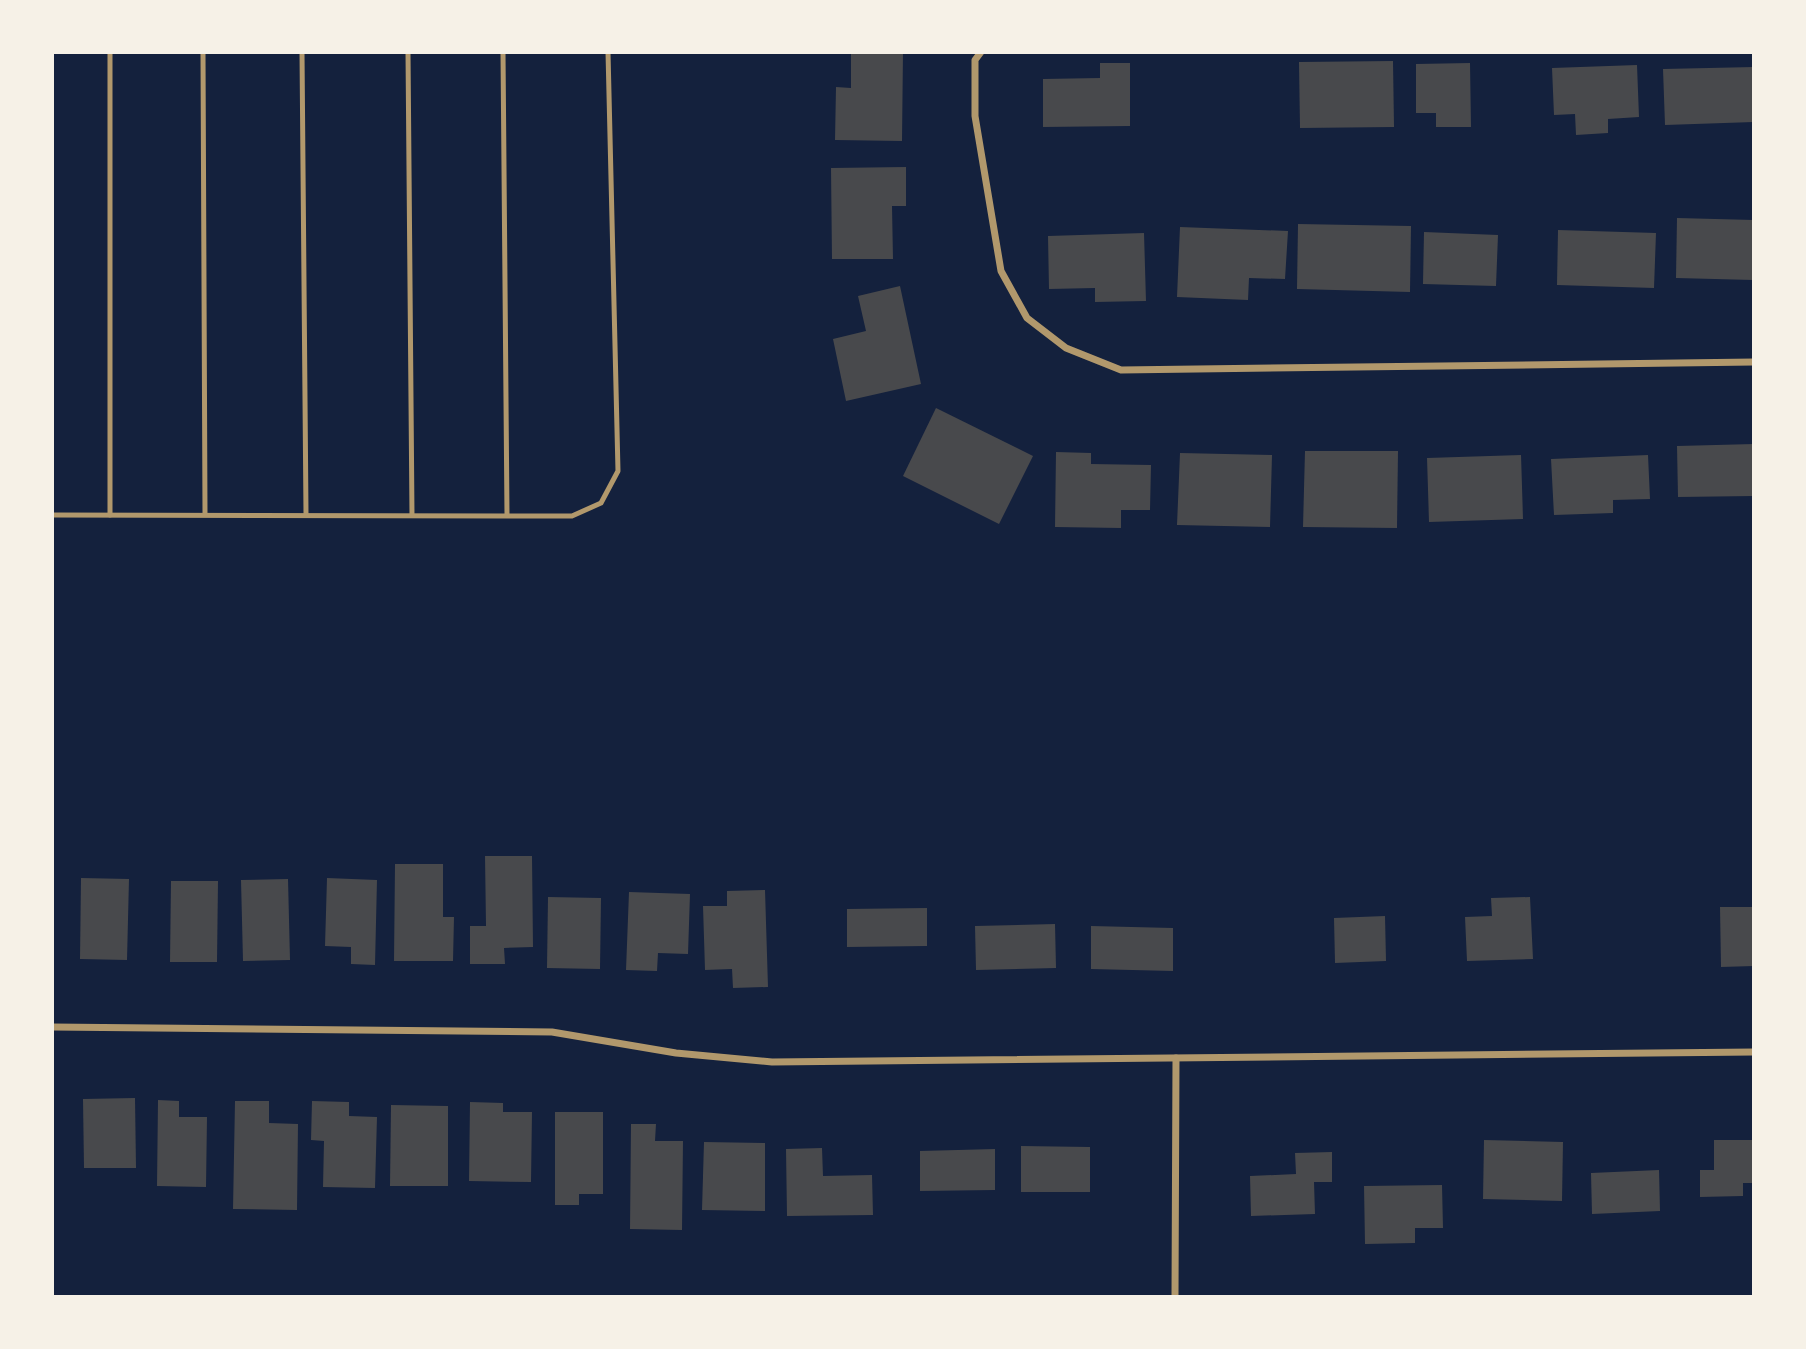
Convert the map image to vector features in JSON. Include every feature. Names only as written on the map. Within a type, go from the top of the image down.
[{"type":"street","points":[[981,52],[975,60],[975,116],[1002,271],[1027,318],[1066,348],[1121,370],[1754,362]]},
{"type":"street","points":[[52,1027],[552,1032],[676,1053],[772,1062],[1754,1052]]},
{"type":"street","points":[[1175,1297],[1176,1058]]},
{"type":"lane","points":[[110,52],[110,515]]},
{"type":"lane","points":[[203,52],[205,514]]},
{"type":"lane","points":[[302,52],[306,514]]},
{"type":"lane","points":[[408,52],[412,515]]},
{"type":"lane","points":[[503,52],[507,515]]},
{"type":"lane","points":[[52,515],[572,516],[601,503],[618,471],[608,52]]},
{"type":"building","points":[[851,52],[903,52],[902,141],[835,140],[836,87],[851,88]]},
{"type":"building","points":[[1393,61],[1394,127],[1300,128],[1299,62]]},
{"type":"building","points":[[1100,63],[1130,63],[1130,126],[1043,127],[1043,79],[1100,78]]},
{"type":"building","points":[[1470,63],[1471,127],[1436,127],[1436,113],[1416,113],[1416,64]]},
{"type":"building","points":[[1637,65],[1639,117],[1608,119],[1608,133],[1576,135],[1575,114],[1554,115],[1552,68]]},
{"type":"building","points":[[1754,67],[1754,122],[1665,125],[1663,69]]},
{"type":"building","points":[[906,167],[906,206],[892,206],[893,259],[832,259],[831,168]]},
{"type":"building","points":[[1677,218],[1754,220],[1753,280],[1676,278]]},
{"type":"building","points":[[1298,224],[1411,226],[1410,292],[1297,289]]},
{"type":"building","points":[[1180,227],[1288,231],[1285,279],[1249,278],[1248,300],[1177,297]]},
{"type":"building","points":[[1558,230],[1656,233],[1654,288],[1557,285]]},
{"type":"building","points":[[1424,232],[1498,235],[1496,286],[1423,284]]},
{"type":"building","points":[[1144,233],[1146,301],[1095,302],[1095,288],[1049,289],[1048,236]]},
{"type":"building","points":[[900,286],[921,384],[846,401],[833,339],[866,331],[858,296]]},
{"type":"building","points":[[936,408],[1033,456],[999,524],[903,476]]},
{"type":"building","points":[[1754,444],[1754,496],[1678,497],[1677,446]]},
{"type":"building","points":[[1305,451],[1398,451],[1397,528],[1303,527]]},
{"type":"building","points":[[1056,452],[1091,453],[1091,464],[1151,465],[1150,510],[1121,510],[1121,528],[1055,527]]},
{"type":"building","points":[[1180,453],[1272,455],[1270,527],[1177,525]]},
{"type":"building","points":[[1521,455],[1523,519],[1429,522],[1427,458]]},
{"type":"building","points":[[1648,455],[1650,499],[1613,500],[1613,513],[1554,515],[1551,459]]},
{"type":"building","points":[[485,856],[532,856],[533,947],[504,948],[505,964],[470,964],[470,926],[486,926]]},
{"type":"building","points":[[395,864],[443,864],[443,917],[454,917],[453,961],[394,961]]},
{"type":"building","points":[[81,878],[129,879],[127,960],[80,959]]},
{"type":"building","points":[[327,878],[377,880],[375,965],[351,964],[351,947],[325,946]]},
{"type":"building","points":[[288,879],[290,960],[243,961],[241,880]]},
{"type":"building","points":[[171,881],[218,881],[217,962],[170,962]]},
{"type":"building","points":[[765,890],[768,987],[733,988],[732,969],[705,970],[703,906],[727,906],[727,891]]},
{"type":"building","points":[[629,892],[690,894],[688,954],[658,953],[657,971],[626,970]]},
{"type":"building","points":[[548,897],[601,898],[600,969],[547,968]]},
{"type":"building","points":[[1530,897],[1533,959],[1467,961],[1465,917],[1492,916],[1491,898]]},
{"type":"building","points":[[1720,907],[1754,907],[1754,966],[1721,967]]},
{"type":"building","points":[[927,908],[927,946],[847,947],[847,909]]},
{"type":"building","points":[[1385,916],[1386,961],[1335,963],[1334,918]]},
{"type":"building","points":[[1055,924],[1056,968],[976,970],[975,926]]},
{"type":"building","points":[[1091,926],[1173,928],[1173,971],[1091,969]]},
{"type":"building","points":[[135,1098],[136,1168],[84,1168],[83,1099]]},
{"type":"building","points":[[158,1100],[179,1101],[179,1117],[207,1117],[206,1187],[157,1186]]},
{"type":"building","points":[[235,1101],[269,1101],[269,1123],[298,1124],[297,1210],[233,1209]]},
{"type":"building","points":[[312,1101],[349,1102],[349,1116],[377,1117],[375,1188],[323,1187],[324,1141],[311,1140]]},
{"type":"building","points":[[470,1102],[503,1103],[503,1112],[532,1112],[531,1182],[469,1181]]},
{"type":"building","points":[[391,1105],[448,1106],[448,1186],[390,1186]]},
{"type":"building","points":[[555,1112],[603,1112],[603,1194],[579,1194],[579,1205],[555,1205]]},
{"type":"building","points":[[631,1124],[656,1124],[655,1141],[683,1141],[682,1230],[630,1229]]},
{"type":"building","points":[[1484,1140],[1563,1142],[1562,1201],[1483,1199]]},
{"type":"building","points":[[1714,1140],[1754,1140],[1754,1183],[1743,1183],[1743,1196],[1700,1197],[1700,1170],[1714,1170]]},
{"type":"building","points":[[704,1142],[765,1143],[765,1211],[702,1210]]},
{"type":"building","points":[[1021,1146],[1090,1147],[1090,1192],[1021,1192]]},
{"type":"building","points":[[822,1148],[823,1176],[872,1175],[873,1215],[787,1216],[786,1149]]},
{"type":"building","points":[[995,1149],[995,1190],[920,1191],[920,1151]]},
{"type":"building","points":[[1332,1152],[1332,1182],[1314,1182],[1315,1214],[1251,1216],[1250,1176],[1296,1174],[1295,1153]]},
{"type":"building","points":[[1659,1170],[1660,1211],[1592,1214],[1591,1173]]},
{"type":"building","points":[[1442,1185],[1443,1228],[1415,1228],[1415,1243],[1365,1244],[1364,1186]]}]
